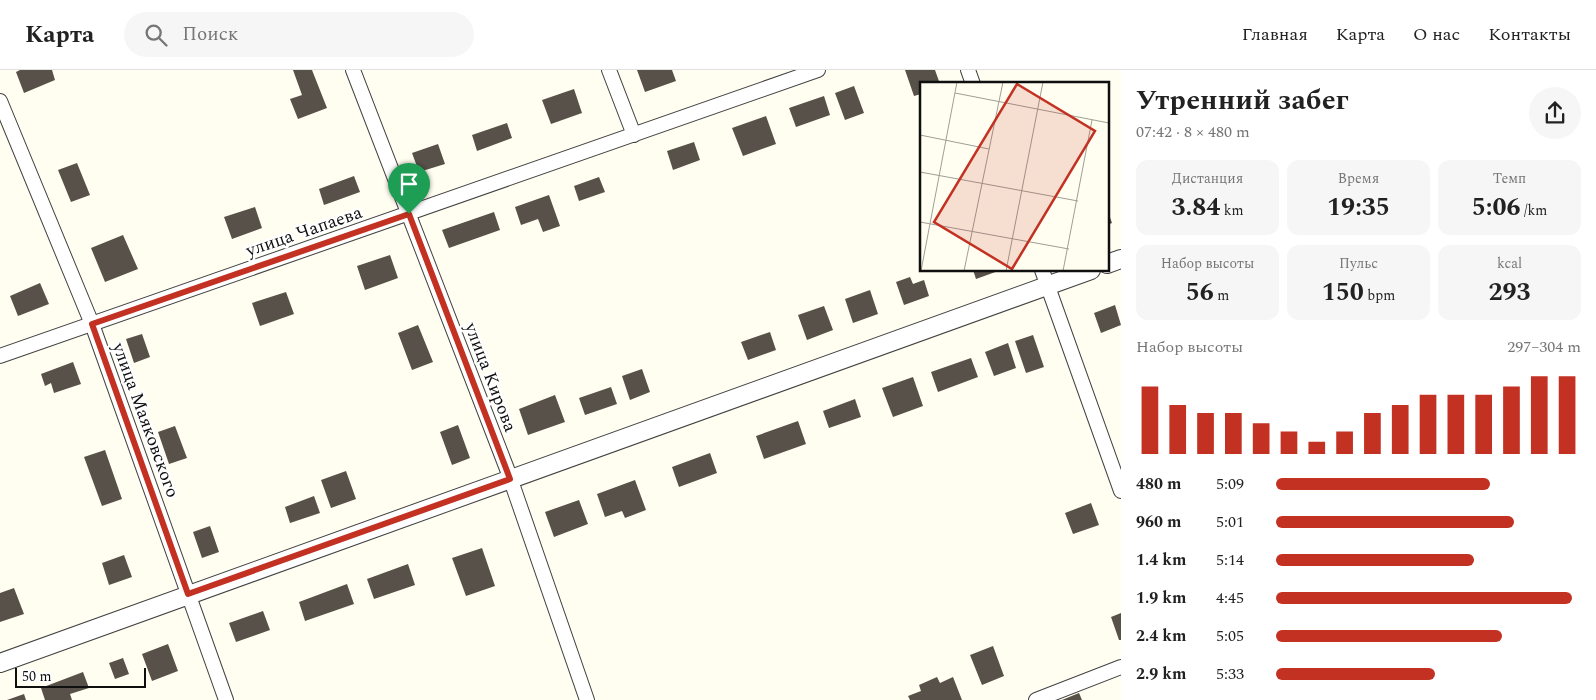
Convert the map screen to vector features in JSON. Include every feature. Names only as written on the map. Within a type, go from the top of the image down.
[{"type":"street","name":"улица Кирова","points":[[353,70],[510,479],[587,700]]},
{"type":"street","points":[[609,70],[634,135]]},
{"type":"street","name":"улица Чапаева","points":[[0,356],[818,70]]},
{"type":"street","points":[[968,70],[972,82]]},
{"type":"street","name":"улица Маяковского","points":[[0,101],[92,324],[226,700]]},
{"type":"street","points":[[1108,264],[1121,259]]},
{"type":"street","points":[[0,663],[510,479],[1044,278],[1085,271]]},
{"type":"street","points":[[1044,278],[1121,491]]},
{"type":"street","points":[[1036,700],[1121,667]]},
{"type":"building","points":[[20,70],[52,70],[55,80],[24,93],[16,72]]},
{"type":"building","points":[[293,70],[312,70],[327,108],[298,119],[290,99],[302,95]]},
{"type":"building","points":[[637,70],[672,70],[676,81],[645,92]]},
{"type":"building","points":[[905,70],[935,70],[939,82],[920,82],[920,94],[914,96]]},
{"type":"building","points":[[854,86],[864,113],[845,120],[835,93]]},
{"type":"building","points":[[574,89],[582,113],[551,124],[542,100]]},
{"type":"building","points":[[824,96],[830,115],[796,127],[789,108]]},
{"type":"building","points":[[766,116],[776,144],[743,156],[732,128]]},
{"type":"building","points":[[507,123],[512,138],[477,151],[472,135]]},
{"type":"building","points":[[694,142],[700,160],[673,170],[667,151]]},
{"type":"building","points":[[438,144],[445,164],[419,172],[412,153]]},
{"type":"building","points":[[77,163],[90,195],[71,202],[58,170]]},
{"type":"building","points":[[354,176],[360,192],[324,205],[319,189]]},
{"type":"building","points":[[599,177],[605,192],[579,201],[574,186]]},
{"type":"building","points":[[549,195],[560,226],[543,232],[538,219],[521,225],[515,207]]},
{"type":"building","points":[[255,207],[262,228],[232,239],[224,217]]},
{"type":"building","points":[[494,212],[500,230],[449,248],[442,230]]},
{"type":"building","points":[[1108,212],[1112,223],[1108,225]]},
{"type":"building","points":[[123,235],[138,269],[105,282],[91,248]]},
{"type":"building","points":[[390,255],[398,278],[365,290],[357,266]]},
{"type":"building","points":[[973,271],[998,271],[976,279]]},
{"type":"building","points":[[910,277],[913,284],[924,280],[929,296],[904,305],[896,282]]},
{"type":"building","points":[[40,283],[49,304],[18,316],[10,296]]},
{"type":"building","points":[[870,290],[878,314],[853,323],[845,299]]},
{"type":"building","points":[[286,292],[294,314],[260,326],[252,303]]},
{"type":"building","points":[[1115,305],[1121,325],[1101,333],[1094,313]]},
{"type":"building","points":[[824,306],[833,330],[807,340],[798,315]]},
{"type":"building","points":[[418,325],[433,362],[412,370],[398,333]]},
{"type":"building","points":[[770,332],[776,350],[748,360],[741,342]]},
{"type":"building","points":[[142,334],[150,357],[134,363],[126,339]]},
{"type":"building","points":[[1033,335],[1044,367],[1026,373],[1015,341]]},
{"type":"building","points":[[1008,343],[1016,368],[994,376],[985,352]]},
{"type":"building","points":[[971,358],[978,377],[938,392],[931,372]]},
{"type":"building","points":[[73,362],[81,384],[54,393],[51,383],[45,386],[41,374]]},
{"type":"building","points":[[642,369],[650,392],[630,400],[622,376]]},
{"type":"building","points":[[913,377],[923,406],[893,417],[882,388]]},
{"type":"building","points":[[611,387],[617,404],[585,415],[579,398]]},
{"type":"building","points":[[555,395],[565,422],[528,435],[519,409]]},
{"type":"building","points":[[855,399],[861,417],[829,428],[823,411]]},
{"type":"building","points":[[798,421],[806,444],[764,459],[756,436]]},
{"type":"building","points":[[458,425],[470,458],[452,465],[440,432]]},
{"type":"building","points":[[175,426],[187,458],[169,464],[158,432]]},
{"type":"building","points":[[105,450],[122,499],[102,506],[84,457]]},
{"type":"building","points":[[710,453],[717,473],[679,487],[672,467]]},
{"type":"building","points":[[346,471],[356,499],[331,508],[321,480]]},
{"type":"building","points":[[635,480],[646,510],[625,518],[622,511],[605,517],[597,494]]},
{"type":"building","points":[[314,496],[320,513],[290,523],[285,507]]},
{"type":"building","points":[[579,500],[588,524],[554,537],[545,512]]},
{"type":"building","points":[[1091,503],[1099,525],[1073,534],[1065,513]]},
{"type":"building","points":[[210,526],[219,552],[202,558],[193,532]]},
{"type":"building","points":[[482,548],[495,586],[466,596],[452,558]]},
{"type":"building","points":[[124,555],[132,577],[109,585],[102,563]]},
{"type":"building","points":[[408,564],[415,585],[374,599],[367,579]]},
{"type":"building","points":[[347,584],[354,604],[305,621],[299,602]]},
{"type":"building","points":[[14,588],[24,614],[0,622],[0,593]]},
{"type":"building","points":[[263,611],[270,630],[236,642],[229,623]]},
{"type":"building","points":[[1121,613],[1121,640],[1119,640],[1111,617]]},
{"type":"building","points":[[168,644],[178,671],[152,681],[142,654]]},
{"type":"building","points":[[993,646],[1004,676],[982,685],[970,655]]},
{"type":"building","points":[[123,658],[129,674],[115,679],[109,663]]},
{"type":"building","points":[[83,672],[89,688],[70,694],[72,700],[45,700],[41,688]]},
{"type":"building","points":[[937,677],[940,683],[953,677],[962,700],[910,700],[908,696],[921,691],[919,685]]},
{"type":"building","points":[[1079,693],[1082,700],[1062,700]]},
{"type":"building","points":[[24,694],[26,700],[7,700]]},
{"type":"route","points":[[409,214],[510,479],[188,594],[92,324],[409,214]]}]
